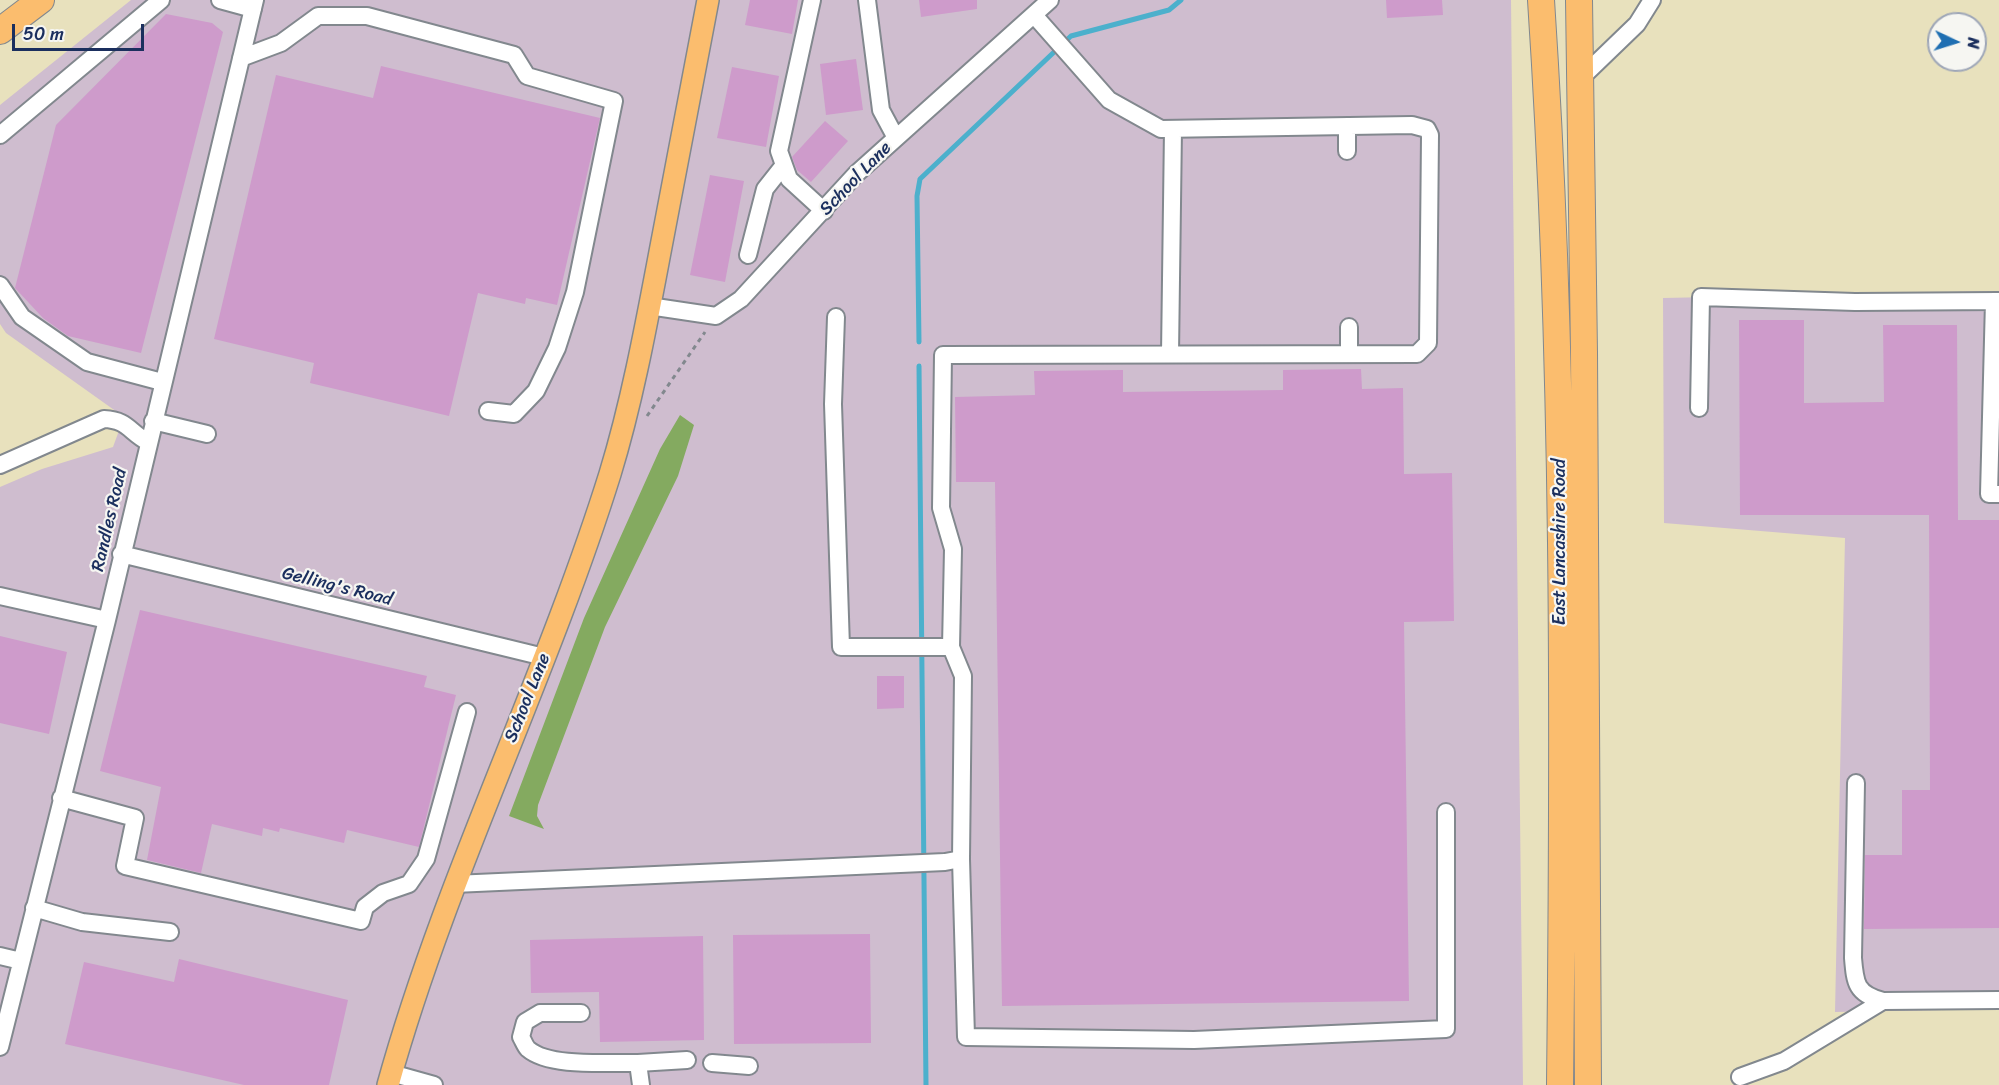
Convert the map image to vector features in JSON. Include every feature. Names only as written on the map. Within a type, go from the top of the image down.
[{"type":"highway","points":[[0,32],[42,0]]},
{"type":"highway","name":"East Lancashire Road","points":[[1541,0],[1548,101],[1559,355],[1563,850],[1560,1085]]},
{"type":"highway","name":"East Lancashire Road","points":[[1580,0],[1588,1085]]},
{"type":"main road","name":"School Lane","points":[[389,1079],[412,1001],[454,885],[589,539],[625,418],[650,306],[708,0]]},
{"type":"main road","points":[[1548,101],[1555,50],[1553,0]]},
{"type":"street","points":[[0,135],[161,0]]},
{"type":"street","points":[[220,0],[254,5]]},
{"type":"street","points":[[812,0],[779,151],[789,179],[824,211]]},
{"type":"street","points":[[867,0],[881,110],[896,138]]},
{"type":"street","name":"School Lane","points":[[716,316],[741,299],[856,174],[1050,0]]},
{"type":"street","points":[[1581,78],[1637,24],[1652,0]]},
{"type":"street","name":"Randles Road","points":[[0,1047],[107,620],[162,382],[254,5]]},
{"type":"street","points":[[1034,15],[1109,100],[1161,129],[1421,125],[1427,129],[1430,135],[1428,343],[1417,354],[943,355],[941,508],[953,549],[951,647],[963,676],[961,859],[966,1037],[1194,1040],[1446,1029],[1446,812]]},
{"type":"street","points":[[241,58],[281,43],[318,16],[367,16],[514,55],[526,76],[614,101],[575,292],[557,348],[536,391],[514,414],[488,411]]},
{"type":"street","points":[[1347,126],[1347,151]]},
{"type":"street","points":[[1170,354],[1173,129]]},
{"type":"street","points":[[748,255],[765,189],[784,165]]},
{"type":"street","points":[[0,285],[22,317],[87,362],[162,382]]},
{"type":"street","points":[[1699,408],[1701,297],[1855,302],[1996,301],[1994,494]]},
{"type":"street","points":[[650,306],[716,316]]},
{"type":"street","points":[[836,317],[832,404],[841,647],[951,647]]},
{"type":"street","points":[[1349,327],[1349,354]]},
{"type":"street","points":[[0,465],[104,419],[116,419],[128,425],[137,436],[148,441]]},
{"type":"street","points":[[153,421],[207,434]]},
{"type":"street","name":"Gelling's Road","points":[[122,554],[544,657]]},
{"type":"street","points":[[0,596],[107,620]]},
{"type":"street","points":[[61,798],[135,818],[125,866],[361,921],[365,907],[383,893],[409,884],[426,859],[467,712]]},
{"type":"street","points":[[1856,783],[1853,958],[1856,984],[1870,998],[1883,1001],[1999,1000]]},
{"type":"street","points":[[454,885],[935,863],[961,859]]},
{"type":"street","points":[[34,908],[82,922],[170,932]]},
{"type":"street","points":[[0,956],[21,961]]},
{"type":"street","points":[[1740,1077],[1784,1061],[1883,1001]]},
{"type":"street","points":[[581,1013],[540,1013],[525,1022],[521,1037],[527,1048],[552,1059],[638,1063],[687,1060]]},
{"type":"street","points":[[638,1063],[641,1085]]},
{"type":"street","points":[[712,1063],[748,1066]]},
{"type":"street","points":[[389,1079],[434,1085]]},
{"type":"path","points":[[625,418],[644,421],[716,316]]},
{"type":"shaded area","points":[[131,0],[1511,0],[1523,1085],[0,1085],[0,487],[42,469],[113,447],[124,417],[6,333],[0,324],[0,105]]},
{"type":"shaded area","points":[[1999,291],[1999,1009],[1835,1012],[1845,538],[1664,523],[1663,298]]},
{"type":"green space","points":[[680,415],[694,425],[678,476],[605,627],[538,805],[537,816],[544,829],[509,816],[584,618],[660,449]]},
{"type":"building","points":[[750,0],[798,0],[792,34],[745,25]]},
{"type":"building","points":[[919,0],[977,0],[977,9],[921,17]]},
{"type":"building","points":[[1386,0],[1442,0],[1443,15],[1387,18]]},
{"type":"building","points":[[166,14],[212,23],[223,32],[141,353],[68,336],[43,318],[15,288],[56,125]]},
{"type":"building","points":[[856,59],[863,110],[826,115],[820,64]]},
{"type":"building","points":[[381,66],[600,118],[557,305],[526,298],[525,304],[478,293],[449,416],[310,383],[314,363],[214,339],[276,75],[373,98]]},
{"type":"building","points":[[732,67],[779,76],[766,147],[717,138]]},
{"type":"building","points":[[825,121],[848,141],[811,182],[797,170],[792,157]]},
{"type":"building","points":[[710,175],[744,181],[725,282],[690,275]]},
{"type":"building","points":[[1739,320],[1804,320],[1804,403],[1884,402],[1883,325],[1957,325],[1958,520],[1999,520],[1999,928],[1864,929],[1865,855],[1902,855],[1902,790],[1930,790],[1929,515],[1740,515]]},
{"type":"building","points":[[1361,369],[1362,389],[1403,388],[1404,474],[1452,473],[1454,621],[1404,622],[1409,1001],[1002,1006],[995,482],[956,482],[955,397],[1035,395],[1034,371],[1123,370],[1123,392],[1283,390],[1283,370]]},
{"type":"building","points":[[140,610],[427,676],[424,687],[456,695],[419,847],[347,830],[344,843],[280,828],[279,832],[263,828],[262,836],[212,824],[201,873],[147,860],[161,787],[100,771]]},
{"type":"building","points":[[0,636],[67,652],[49,734],[0,723]]},
{"type":"building","points":[[877,676],[904,676],[904,708],[877,709]]},
{"type":"building","points":[[870,934],[871,1043],[734,1044],[733,935]]},
{"type":"building","points":[[703,936],[704,1040],[600,1042],[599,992],[531,993],[530,940]]},
{"type":"building","points":[[179,959],[348,1000],[329,1085],[244,1085],[65,1044],[84,962],[174,982]]},
{"type":"waterway","points":[[919,342],[917,196],[920,179],[1071,36],[1169,10],[1181,0]]},
{"type":"waterway","points":[[919,366],[926,1085]]}]
